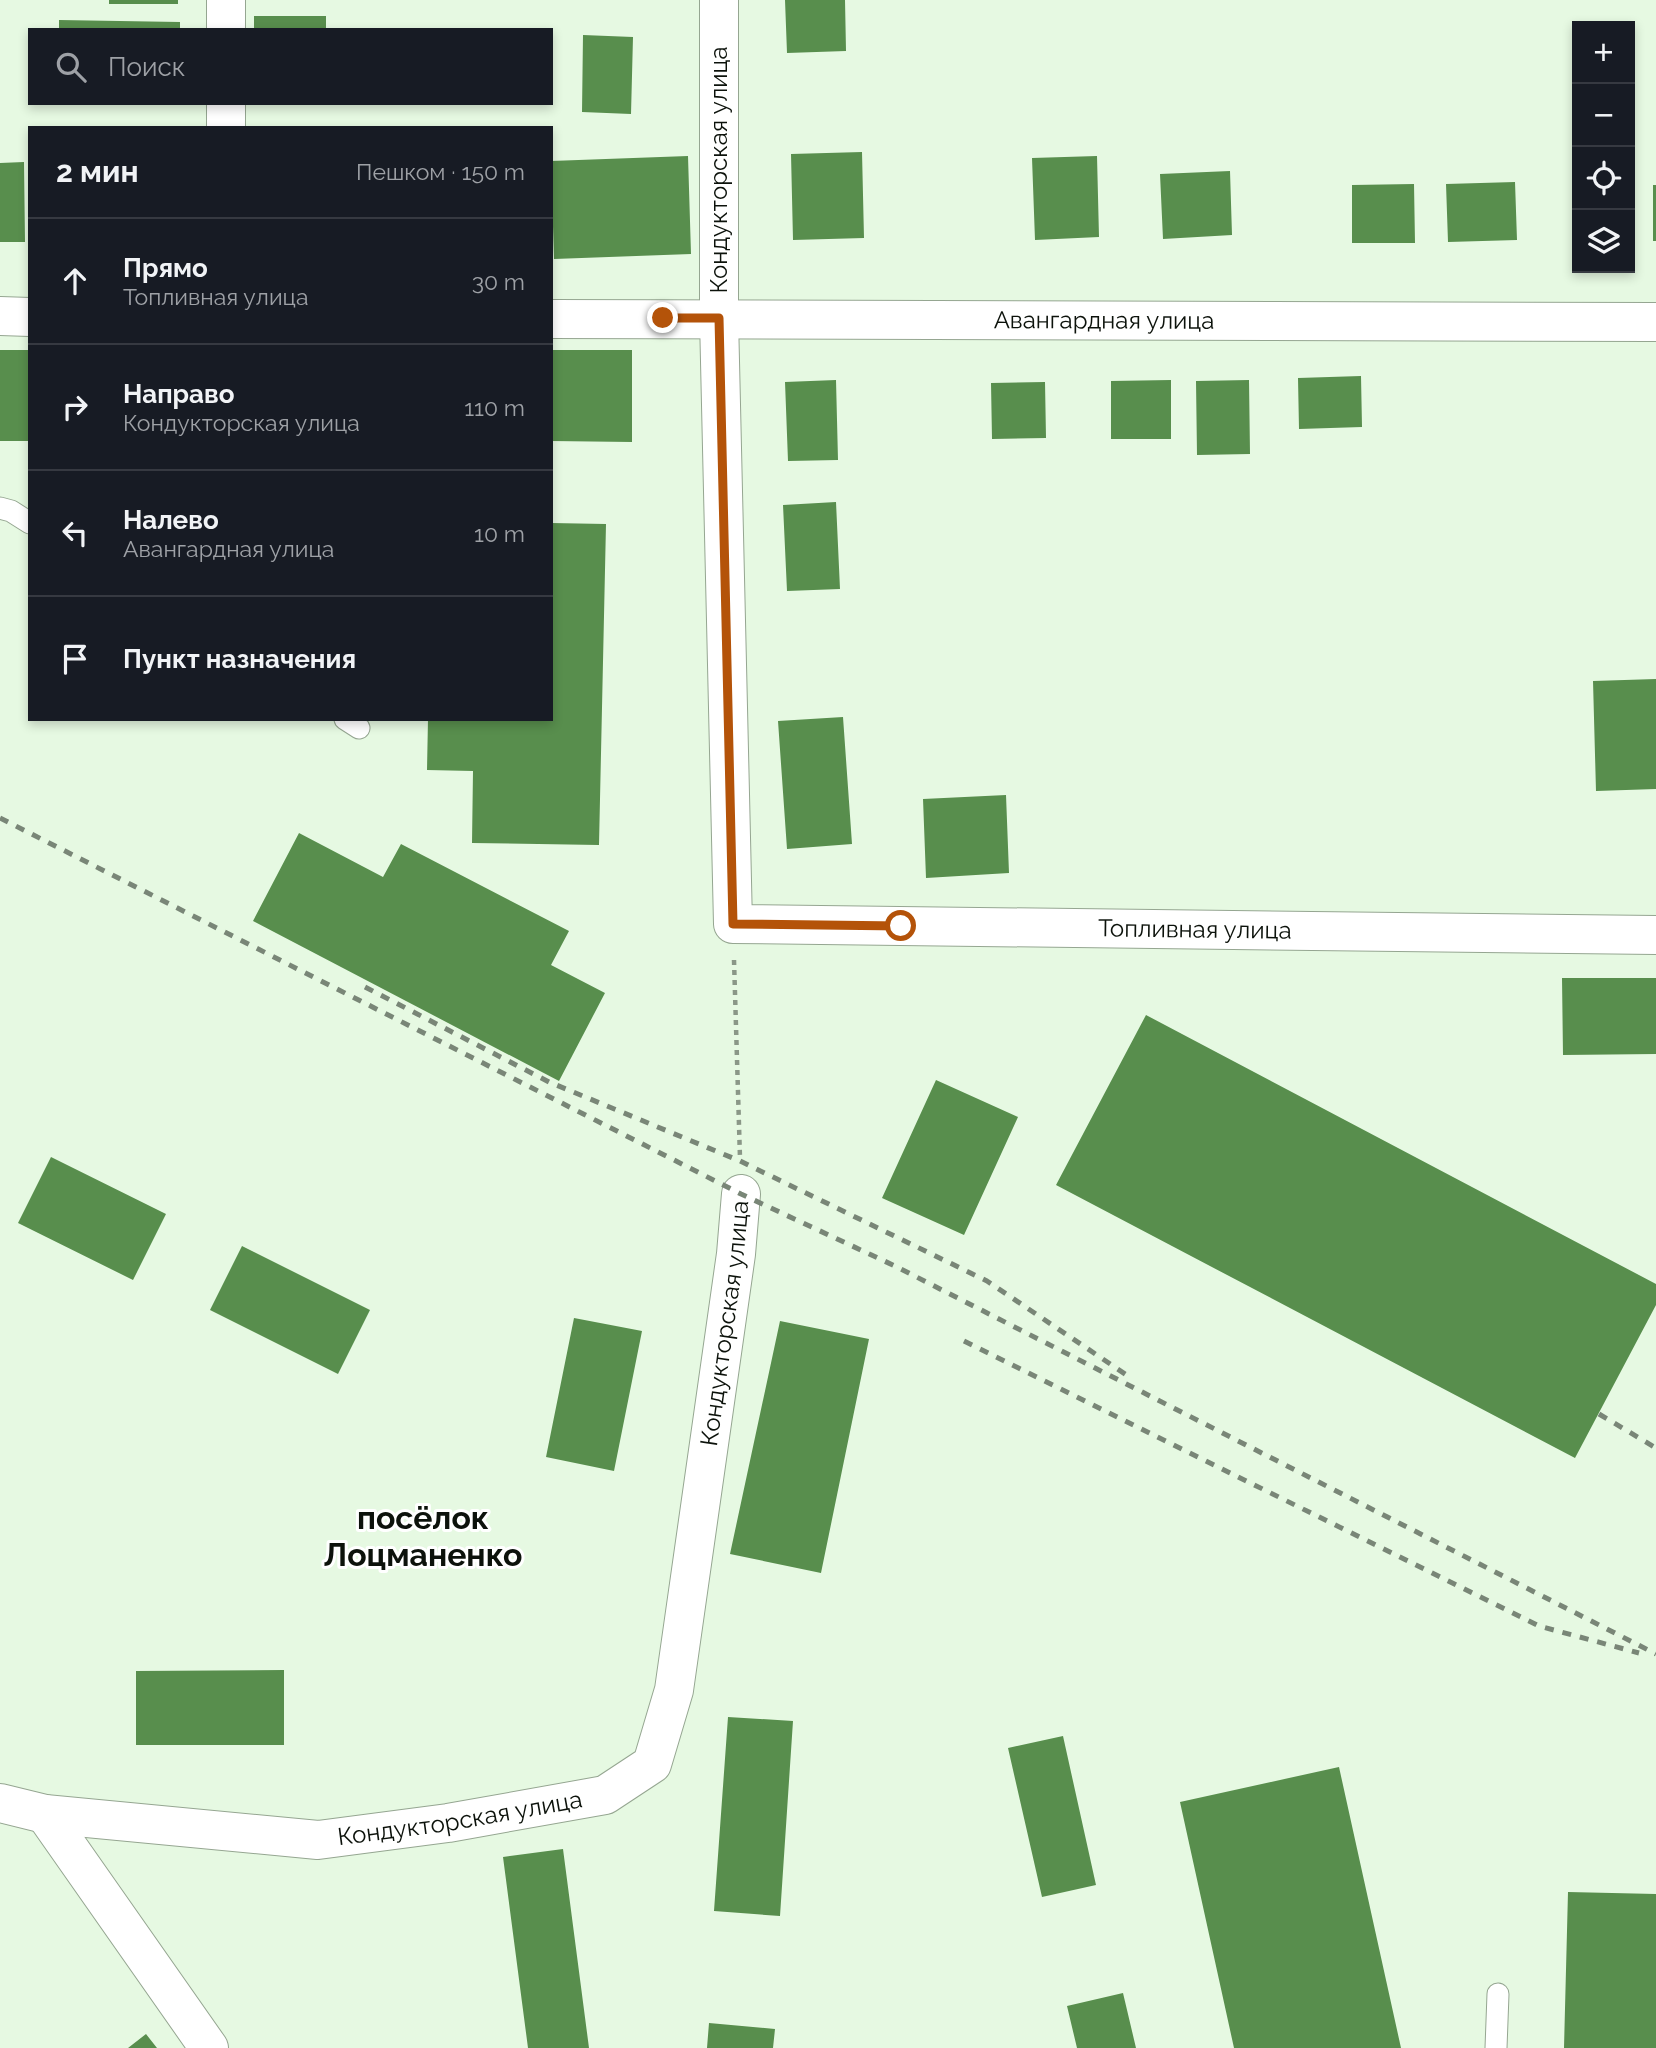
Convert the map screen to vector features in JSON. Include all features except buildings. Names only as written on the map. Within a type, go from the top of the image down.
[{"type":"street","points":[[226,0],[226,28]]},
{"type":"street","name":"Кондукторская улица","points":[[719,0],[719,318],[733,924]]},
{"type":"street","points":[[226,105],[226,126]]},
{"type":"street","points":[[0,316],[28,317]]},
{"type":"street","name":"Авангардная улица","points":[[553,319],[1656,322]]},
{"type":"street","name":"Топливная улица","points":[[733,924],[1656,935]]},
{"type":"street","name":"Кондукторская улица","points":[[0,1803],[44,1814],[318,1840],[448,1824],[605,1795],[652,1764],[674,1690],[736,1254],[741,1194]]},
{"type":"street","points":[[44,1814],[209,2048]]},
{"type":"lane","points":[[0,508],[11,511],[28,522]]},
{"type":"lane","points":[[1496,2048],[1498,1994]]},
{"type":"path","name":"Кондукторская улица","points":[[733,924],[741,1194]]},
{"type":"railway","points":[[0,818],[741,1194],[895,1266],[1656,1654]]},
{"type":"railway","points":[[365,987],[549,1082],[740,1161],[987,1281],[1131,1378]]},
{"type":"railway","points":[[964,1341],[1539,1626],[1639,1653]]},
{"type":"railway","points":[[1599,1414],[1656,1448]]},
{"type":"district","name":"посёлок Лоцманенко","points":[[423,1536]]},
{"type":"route","points":[[663,318],[719,318],[733,924],[901,926]]}]
